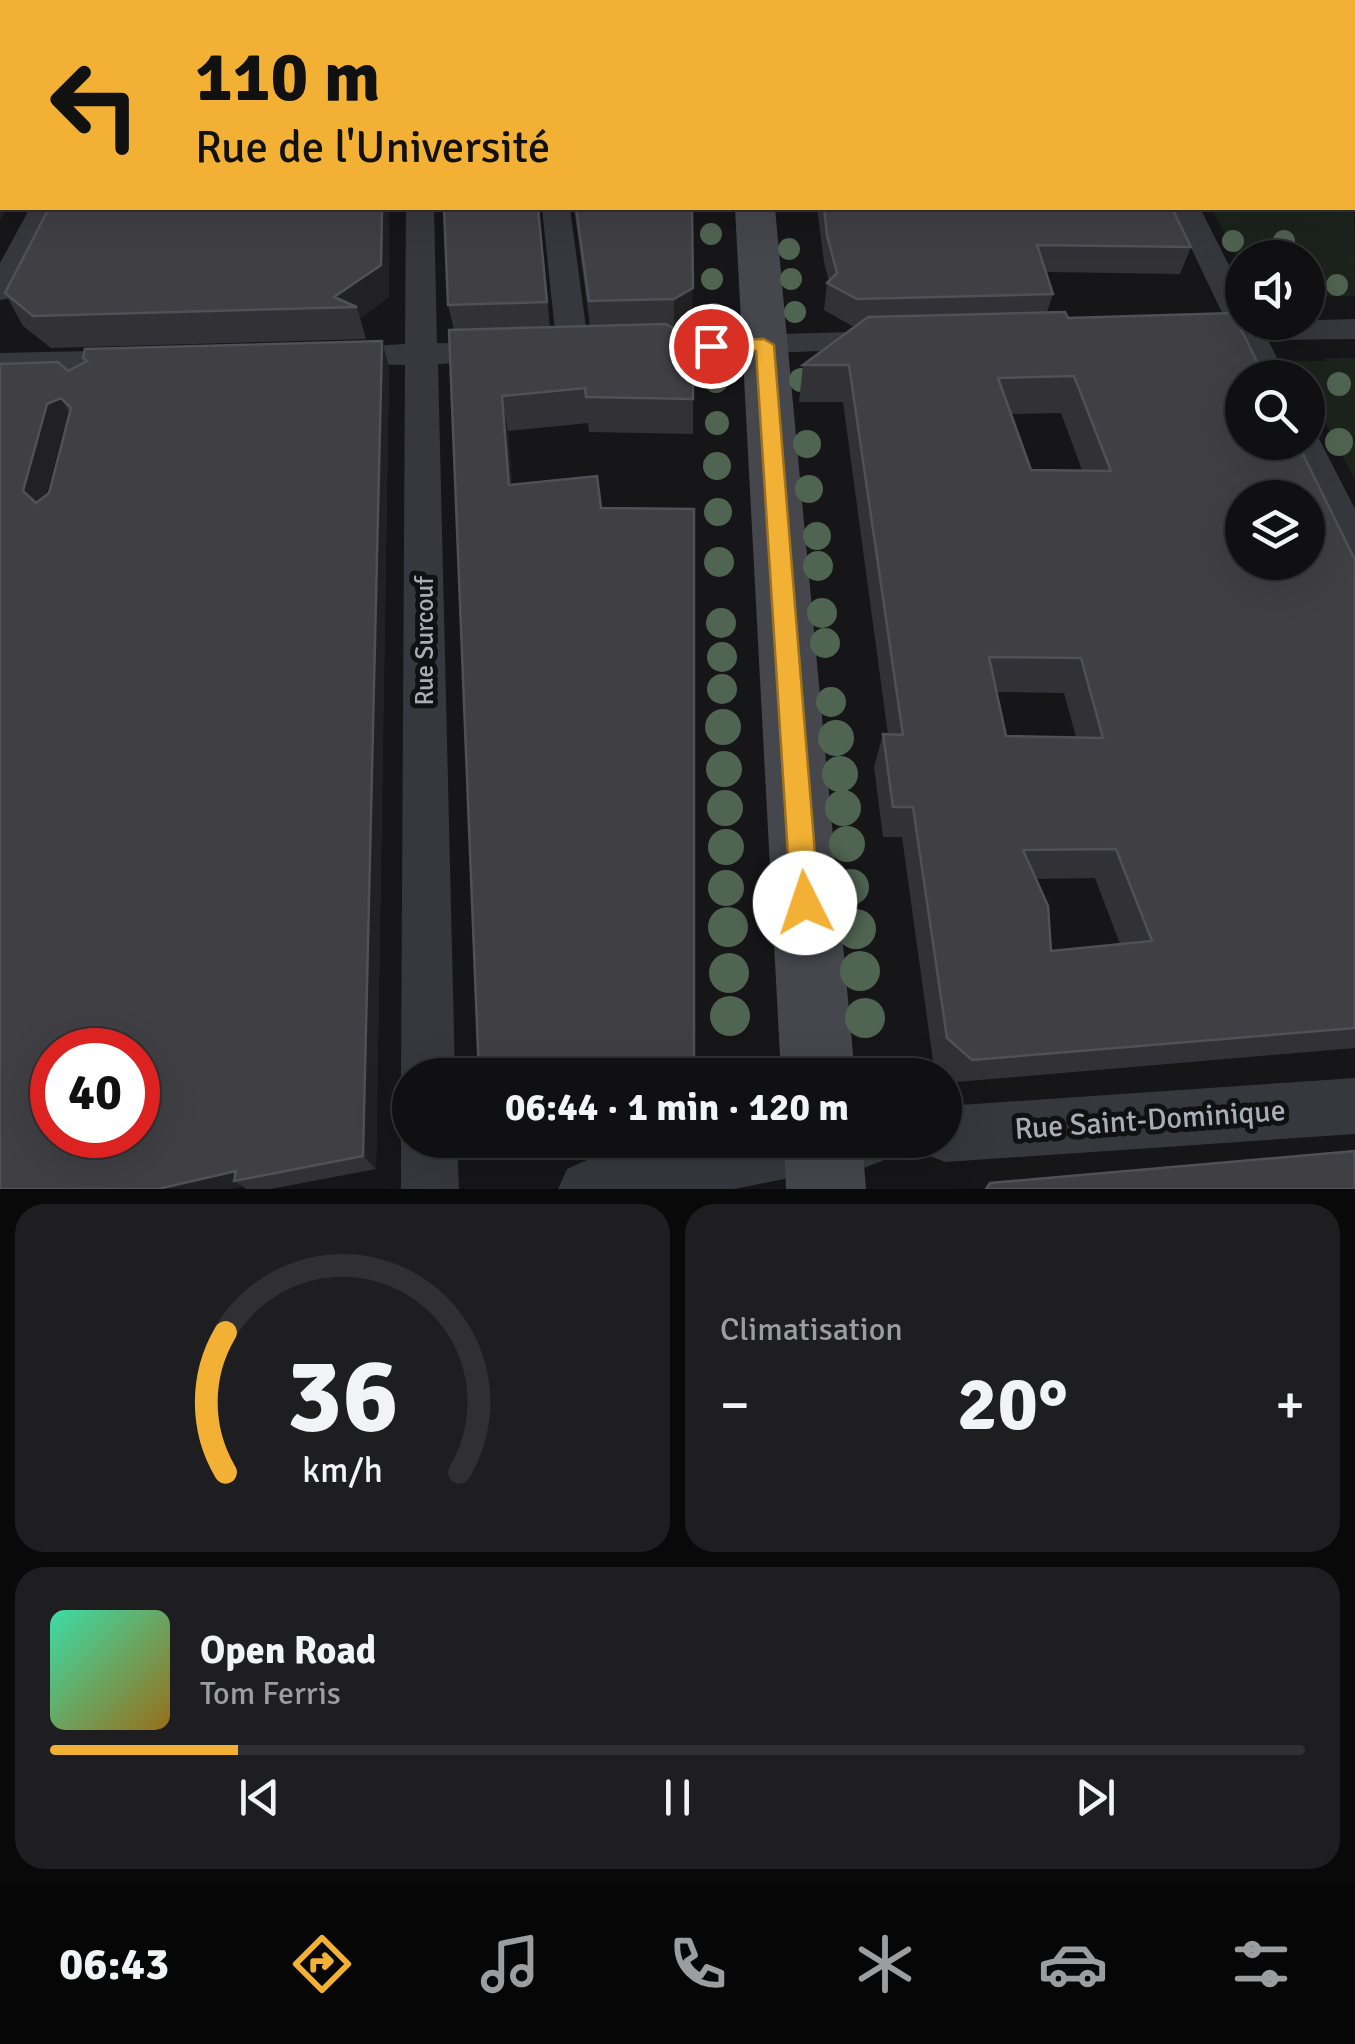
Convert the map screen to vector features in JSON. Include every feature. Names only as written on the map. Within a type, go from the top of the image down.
[{"type":"street","points":[[0,291],[43,210]]},
{"type":"street","name":"Rue Surcouf","points":[[420,210],[428,1058]]},
{"type":"street","points":[[556,210],[573,350]]},
{"type":"street","points":[[755,210],[824,1058]]},
{"type":"street","points":[[1187,210],[1225,286]]},
{"type":"street","points":[[1149,332],[1225,326]]},
{"type":"street","points":[[1325,328],[1355,330]]},
{"type":"street","points":[[306,357],[914,340]]},
{"type":"street","points":[[0,364],[88,372],[169,360]]},
{"type":"street","points":[[1312,460],[1355,547]]},
{"type":"street","name":"Rue Saint-Dominique","points":[[962,1133],[1355,1106]]},
{"type":"street","points":[[429,1158],[430,1189]]},
{"type":"street","points":[[587,1189],[732,1158]]},
{"type":"shaded area","points":[[1212,210],[1354,210],[1355,296],[1325,296],[1325,240],[1228,240]]},
{"type":"shaded area","points":[[1355,358],[1355,480],[1325,423],[1325,360]]},
{"type":"building","points":[[48,210],[382,210],[381,265],[334,297],[357,307],[33,316],[5,293]]},
{"type":"building","points":[[444,210],[538,210],[547,302],[448,305]]},
{"type":"building","points":[[576,210],[692,210],[693,288],[674,299],[589,301]]},
{"type":"building","points":[[824,210],[1173,210],[1191,247],[1037,245],[1053,294],[857,299],[827,283],[837,273]]},
{"type":"building","points":[[1065,312],[1068,318],[1225,313],[1225,340],[1246,340],[1256,360],[1225,360],[1225,460],[1306,460],[1316,480],[1225,480],[1225,580],[1325,580],[1325,499],[1355,560],[1355,1028],[972,1060],[947,1038],[913,807],[893,807],[883,734],[903,735],[849,365],[803,365],[868,317]],"holes":[[[1074,376],[1111,471],[1031,470],[998,378]],[[989,657],[1081,658],[1103,738],[1006,736]],[[1116,849],[1152,941],[1051,951],[1048,906],[1023,850]]]},
{"type":"building","points":[[666,324],[693,341],[693,399],[586,397],[585,388],[502,396],[509,485],[597,476],[601,508],[694,509],[694,1058],[478,1058],[449,330]]},
{"type":"building","points":[[382,341],[363,1156],[234,1181],[236,1171],[158,1189],[0,1189],[0,364],[58,362],[68,371],[87,361],[83,358],[85,349]],"holes":[[[61,398],[71,408],[49,493],[36,503],[23,491],[47,404]]]},
{"type":"building","points":[[1355,1151],[1355,1189],[986,1189],[990,1183]]},
{"type":"route","points":[[711,346],[764,345],[805,903]]}]
